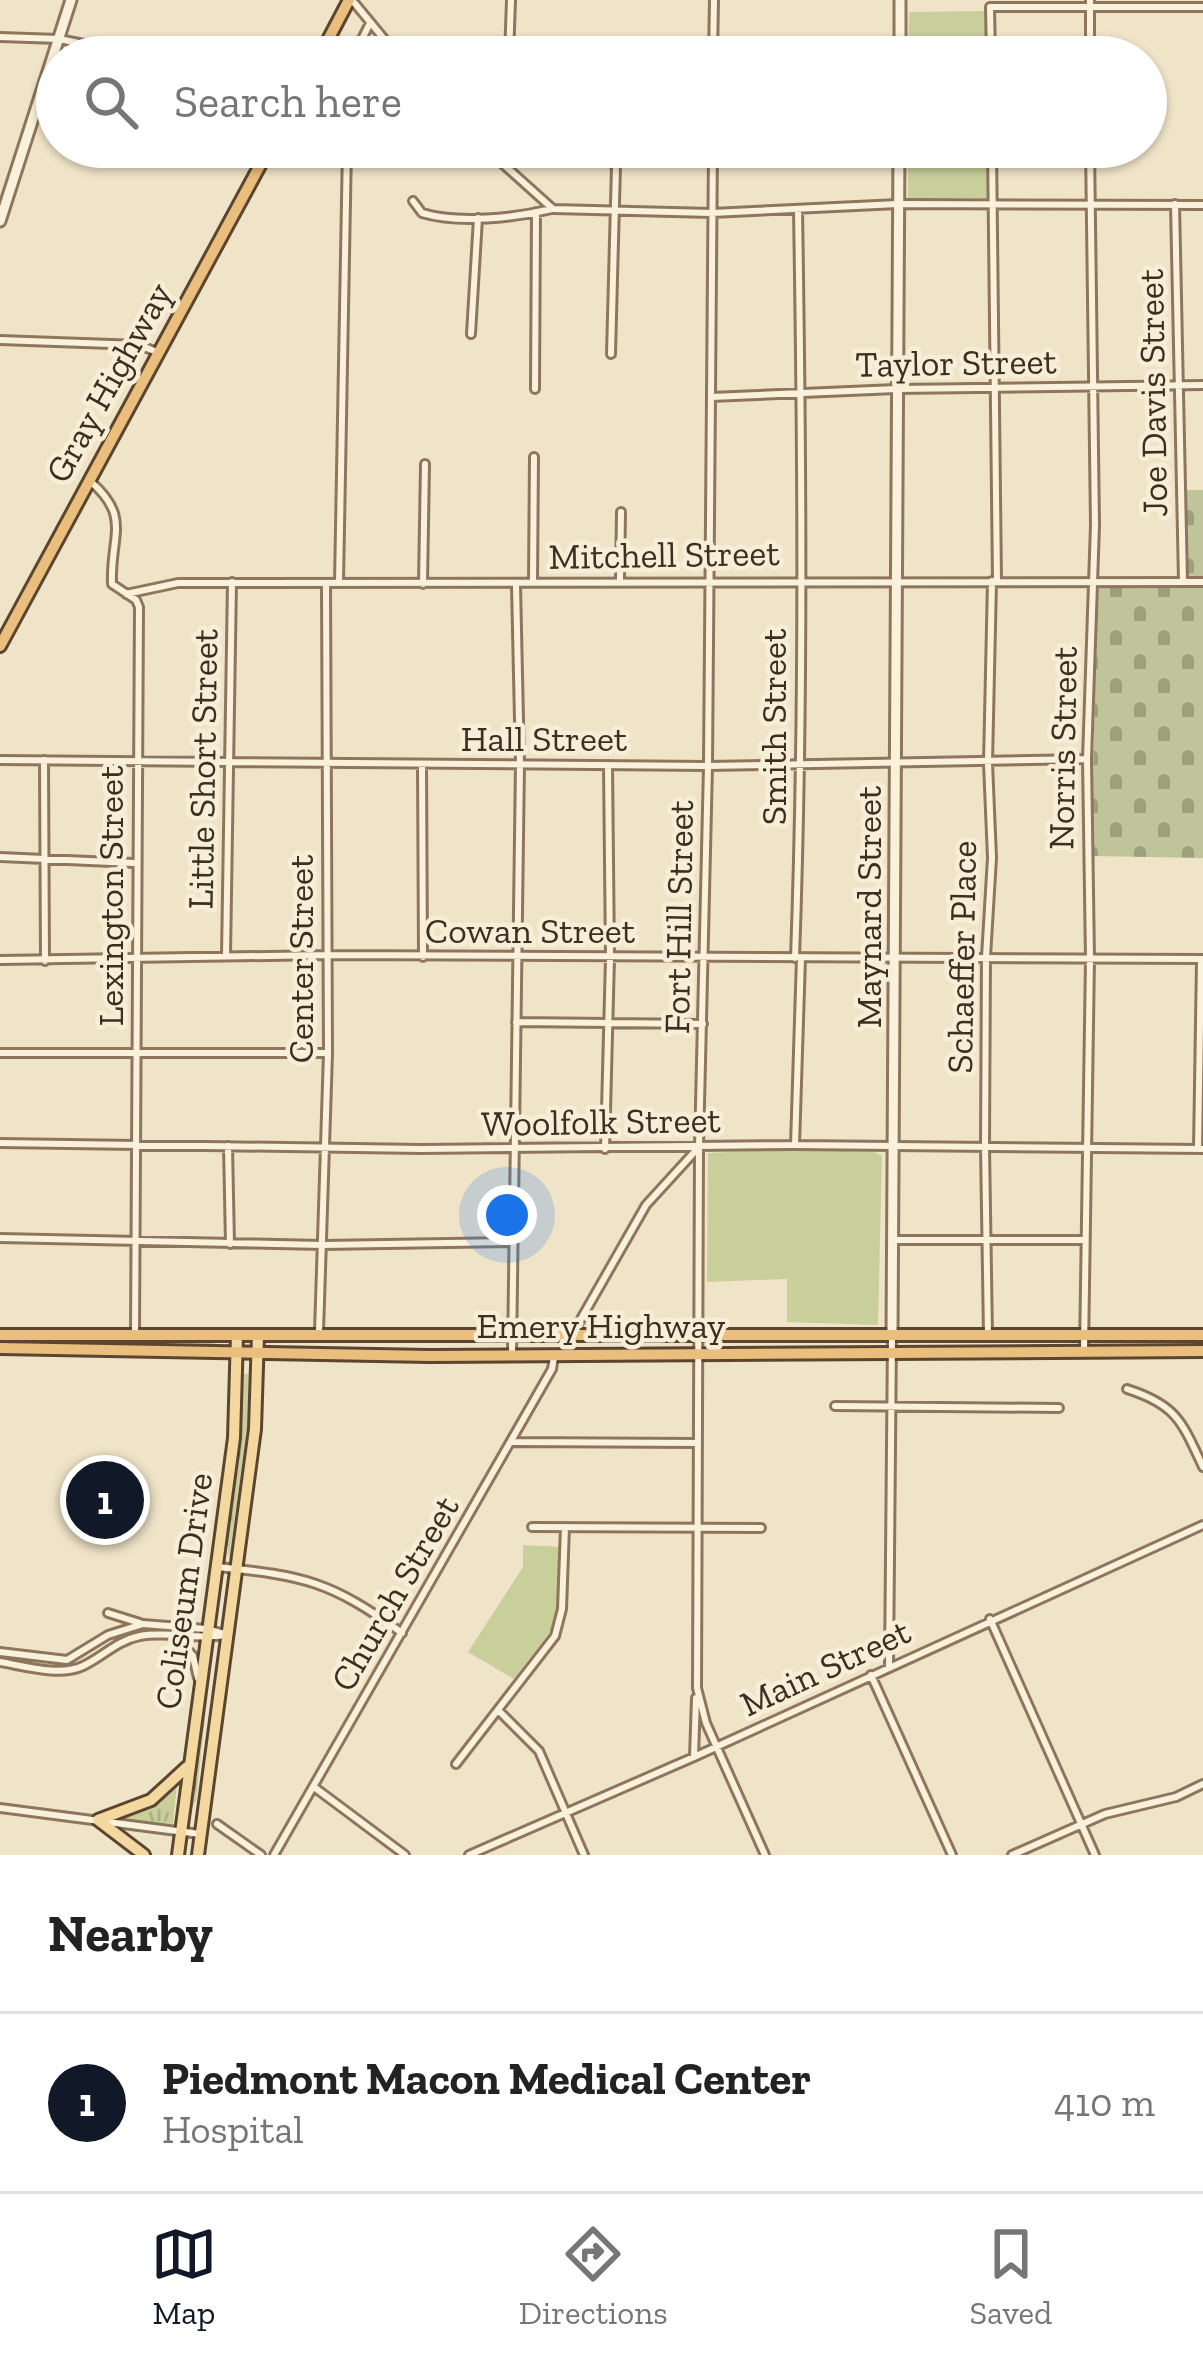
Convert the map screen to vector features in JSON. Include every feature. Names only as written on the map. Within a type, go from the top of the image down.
[{"type":"highway","points":[[330,36],[350,0]]},
{"type":"highway","name":"Gray Highway","points":[[0,646],[259,168]]},
{"type":"highway","name":"Emery Highway","points":[[0,1335],[1203,1335]]},
{"type":"highway","name":"Emery Highway","points":[[0,1350],[512,1355],[1203,1351]]},
{"type":"main road","name":"Coliseum Drive","points":[[178,1855],[234,1438],[237,1335]]},
{"type":"main road","name":"Coliseum Drive","points":[[198,1855],[255,1429],[258,1335]]},
{"type":"main road","points":[[98,1820],[151,1801],[189,1764]]},
{"type":"main road","points":[[98,1820],[144,1855]]},
{"type":"street","points":[[60,36],[71,0]]},
{"type":"street","points":[[350,0],[379,36]]},
{"type":"street","points":[[511,36],[512,0]]},
{"type":"street","points":[[713,36],[714,0]]},
{"type":"street","points":[[900,0],[900,36]]},
{"type":"street","points":[[1090,3],[1090,36]]},
{"type":"street","points":[[992,36],[994,5],[1203,7]]},
{"type":"street","points":[[364,36],[369,25]]},
{"type":"street","points":[[0,38],[36,39]]},
{"type":"street","points":[[0,221],[36,107]]},
{"type":"street","points":[[339,582],[347,168]]},
{"type":"street","points":[[507,168],[553,209]]},
{"type":"street","points":[[611,354],[616,168]]},
{"type":"street","name":"Fort Hill Street","points":[[694,1757],[712,168]]},
{"type":"street","name":"Maynard Street","points":[[889,1667],[899,168]]},
{"type":"street","name":"Schaeffer Place","points":[[988,1335],[985,1147],[986,957],[992,858],[988,763],[994,581],[992,168]]},
{"type":"street","name":"Norris Street","points":[[1084,1351],[1092,581],[1090,168]]},
{"type":"street","points":[[413,201],[426,216],[553,209],[712,213],[898,204],[1203,205]]},
{"type":"street","name":"Joe Davis Street","points":[[1175,204],[1183,581]]},
{"type":"street","name":"Smith Street","points":[[795,1144],[801,580],[798,209]]},
{"type":"street","points":[[535,389],[536,212]]},
{"type":"street","points":[[471,334],[478,216]]},
{"type":"street","points":[[0,340],[139,345],[158,353]]},
{"type":"street","name":"Taylor Street","points":[[711,397],[1203,385]]},
{"type":"street","points":[[533,582],[534,457]]},
{"type":"street","points":[[423,584],[425,464]]},
{"type":"street","name":"Lexington Street","points":[[89,480],[114,505],[112,584],[139,607],[135,1335]]},
{"type":"street","points":[[620,580],[621,512]]},
{"type":"street","name":"Mitchell Street","points":[[126,594],[178,583],[232,582],[1203,582]]},
{"type":"street","name":"Little Short Street","points":[[226,956],[232,582]]},
{"type":"street","name":"Center Street","points":[[319,1336],[328,1053],[326,582]]},
{"type":"street","points":[[512,1355],[520,764],[515,584]]},
{"type":"street","name":"Hall Street","points":[[0,760],[708,766],[1087,759]]},
{"type":"street","points":[[44,760],[45,961]]},
{"type":"street","points":[[422,764],[423,957]]},
{"type":"street","points":[[605,1149],[608,765]]},
{"type":"street","points":[[0,857],[135,863]]},
{"type":"street","name":"Cowan Street","points":[[0,960],[328,955],[1202,958]]},
{"type":"street","points":[[1200,1149],[1202,958]]},
{"type":"street","points":[[516,1022],[703,1024]]},
{"type":"street","points":[[0,1053],[328,1053]]},
{"type":"street","name":"Woolfolk Street","points":[[0,1143],[1200,1149]]},
{"type":"street","points":[[228,1147],[230,1244]]},
{"type":"street","points":[[572,1336],[634,1222],[699,1147]]},
{"type":"street","points":[[675,1177],[699,1174]]},
{"type":"street","points":[[0,1238],[323,1245],[512,1243]]},
{"type":"street","points":[[892,1240],[1085,1240]]},
{"type":"street","name":"Church Street","points":[[274,1855],[513,1442],[552,1369],[554,1354]]},
{"type":"street","points":[[1127,1388],[1177,1415],[1203,1467]]},
{"type":"street","points":[[835,1406],[1059,1408]]},
{"type":"street","points":[[513,1442],[698,1443]]},
{"type":"street","name":"Main Street","points":[[470,1855],[1203,1525]]},
{"type":"street","points":[[532,1527],[761,1528]]},
{"type":"street","points":[[457,1764],[555,1636],[562,1610],[565,1527]]},
{"type":"street","points":[[215,1567],[316,1581],[346,1594],[402,1633]]},
{"type":"street","points":[[108,1612],[143,1624],[206,1634]]},
{"type":"street","points":[[990,1619],[1095,1855]]},
{"type":"street","points":[[0,1652],[67,1660],[108,1635],[143,1624]]},
{"type":"street","points":[[0,1662],[68,1671],[113,1645],[145,1635],[228,1635]]},
{"type":"street","points":[[174,1636],[194,1656],[199,1684]]},
{"type":"street","points":[[871,1675],[952,1855]]},
{"type":"street","name":"Fort Hill Street","points":[[697,1688],[717,1747],[765,1855]]},
{"type":"street","points":[[499,1711],[538,1751],[584,1855]]},
{"type":"street","points":[[1012,1855],[1105,1814],[1176,1797],[1203,1784]]},
{"type":"street","points":[[314,1787],[405,1855]]},
{"type":"street","points":[[0,1808],[200,1834]]},
{"type":"street","points":[[217,1824],[261,1855]]},
{"type":"green space","points":[[987,11],[988,36],[908,36],[909,12]]},
{"type":"green space","points":[[908,168],[989,168],[990,198],[908,199]]},
{"type":"green space","points":[[1184,490],[1203,490],[1203,579],[1188,577]]},
{"type":"green space","points":[[1099,586],[1203,586],[1203,858],[1091,856],[1097,597]]},
{"type":"green space","points":[[794,1149],[882,1156],[878,1325],[787,1322],[787,1279],[707,1282],[708,1153]]},
{"type":"green space","points":[[214,1340],[215,1344],[0,1343]]},
{"type":"green space","points":[[242,1374],[249,1374],[248,1423],[229,1559],[228,1518]]},
{"type":"green space","points":[[523,1545],[563,1547],[555,1625],[514,1679],[468,1652],[523,1567]]},
{"type":"green space","points":[[211,1646],[196,1801],[188,1815]]},
{"type":"green space","points":[[177,1784],[173,1824],[111,1818],[146,1806]]},
{"type":"place","name":"Piedmont Macon Medical Center","points":[[105,1500]]}]
